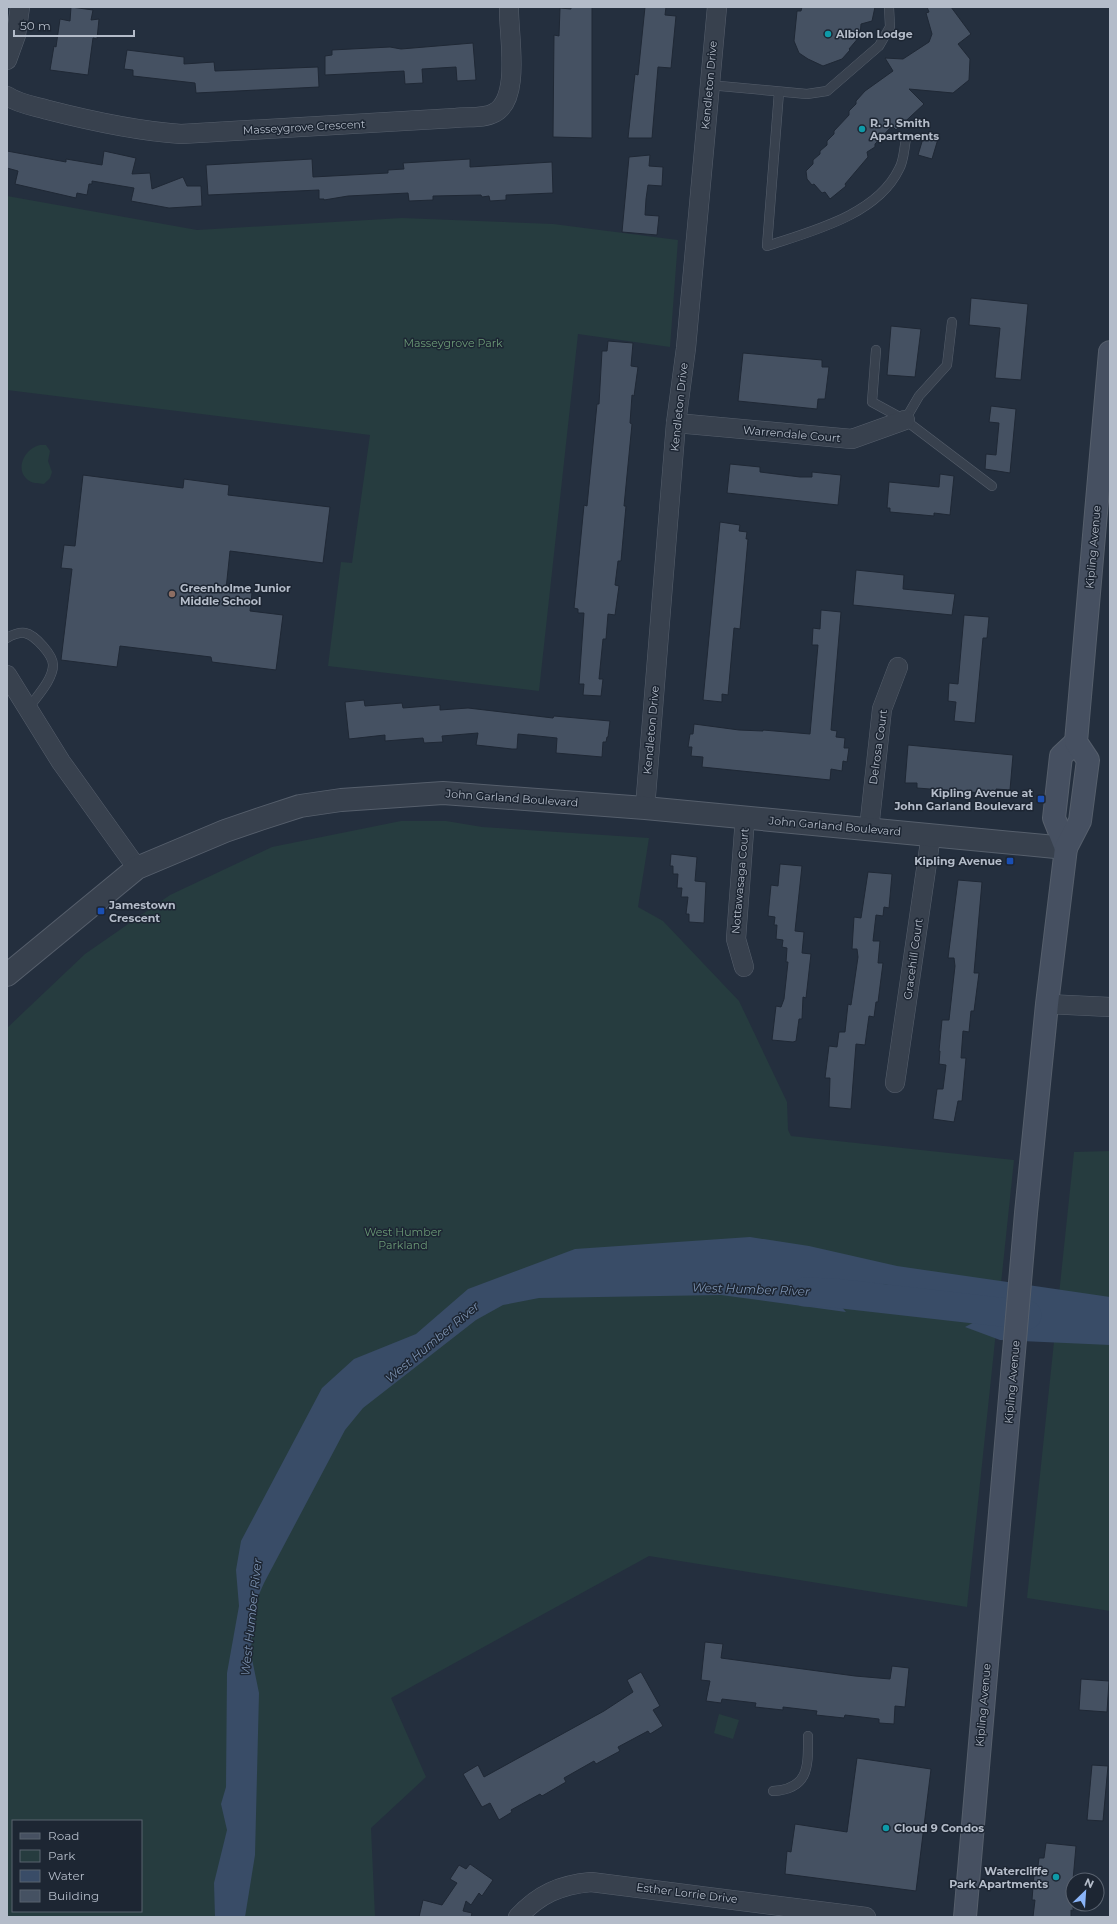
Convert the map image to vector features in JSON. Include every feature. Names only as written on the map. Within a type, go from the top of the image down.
[{"type":"main road","name":"Kipling Avenue","points":[[965,1917],[1026,1213],[1047,1004],[1066,848],[1054,818],[1062,756],[1076,742],[1110,352]]},
{"type":"street","points":[[7,60],[16,35],[20,7]]},
{"type":"street","name":"Masseygrove Crescent","points":[[7,96],[18,102],[64,114],[156,132],[181,134],[447,119],[466,116],[479,117],[494,113],[504,105],[509,89],[512,66],[509,7]]},
{"type":"street","name":"Kendleton Drive","points":[[645,808],[676,423],[686,348],[717,7]]},
{"type":"street","name":"Warrendale Court","points":[[676,423],[852,439],[905,420]]},
{"type":"street","name":"Delrosa Court","points":[[869,829],[882,709],[898,666]]},
{"type":"street","points":[[7,674],[61,762],[137,868]]},
{"type":"street","name":"John Garland Boulevard","points":[[7,975],[137,868],[225,831],[260,819],[300,806],[341,800],[442,793],[645,808],[1066,848]]},
{"type":"street","name":"Nottawasaga Court","points":[[744,967],[736,939],[745,818]]},
{"type":"street","name":"Gracehill Court","points":[[895,1083],[931,835]]},
{"type":"street","points":[[1047,1004],[1110,1007]]},
{"type":"street","name":"Esther Lorrie Drive","points":[[518,1917],[542,1896],[554,1890],[571,1884],[591,1882],[759,1910],[866,1917]]},
{"type":"lane","points":[[709,86],[807,94],[827,91],[879,46],[890,27],[889,7]]},
{"type":"lane","points":[[779,92],[767,246],[838,222],[885,191],[900,168],[906,139]]},
{"type":"lane","points":[[905,420],[918,396],[947,365],[952,322]]},
{"type":"lane","points":[[876,350],[872,402],[905,420],[992,486]]},
{"type":"lane","points":[[7,638],[11,635],[25,633],[41,643],[49,654],[53,665],[49,678],[28,708]]},
{"type":"lane","points":[[773,1791],[784,1790],[796,1786],[808,1767],[808,1736]]},
{"type":"green space","name":"Masseygrove Park","points":[[7,196],[197,230],[402,218],[553,224],[678,240],[670,347],[578,334],[539,691],[328,666],[341,562],[352,563],[370,435],[7,390]]},
{"type":"green space","points":[[40,445],[46,445],[50,451],[48,461],[52,472],[50,478],[44,484],[34,483],[28,480],[22,470],[23,460],[26,454],[30,450]]},
{"type":"green space","name":"West Humber Parkland","points":[[401,821],[446,821],[482,827],[649,838],[638,907],[663,921],[739,1001],[787,1102],[788,1130],[791,1136],[1014,1160],[967,1607],[649,1556],[391,1698],[426,1777],[371,1828],[375,1917],[7,1917],[7,1028],[85,954],[170,895],[272,847]]},
{"type":"green space","points":[[1110,1151],[1110,1611],[1027,1598],[1074,1152]]},
{"type":"green space","points":[[719,1714],[739,1720],[733,1739],[714,1733]]},
{"type":"water","points":[[750,1237],[809,1246],[897,1266],[1110,1297],[1110,1345],[1000,1340],[965,1327],[992,1313],[971,1301],[883,1284],[848,1290],[838,1303],[846,1312],[721,1295],[539,1298],[503,1305],[476,1320],[363,1408],[345,1430],[264,1583],[253,1608],[251,1654],[259,1693],[255,1855],[245,1917],[215,1917],[214,1883],[227,1830],[221,1804],[226,1787],[227,1673],[239,1606],[236,1570],[241,1541],[322,1388],[354,1359],[416,1334],[468,1289],[575,1249]]},
{"type":"building","points":[[71,7],[93,10],[91,20],[99,19],[97,39],[93,38],[88,75],[50,70],[54,46],[56,47],[60,19],[70,21]]},
{"type":"building","points":[[571,7],[592,7],[592,138],[553,137],[554,35],[559,36],[560,8],[571,9]]},
{"type":"building","points":[[645,7],[666,7],[665,15],[676,16],[671,68],[658,67],[652,138],[628,138],[635,74],[638,75]]},
{"type":"building","name":"Albion Lodge","points":[[802,7],[875,7],[872,21],[861,24],[860,36],[849,49],[850,50],[842,59],[823,66],[799,53],[794,41],[797,11],[801,11]]},
{"type":"building","points":[[927,7],[951,7],[971,34],[958,44],[970,59],[969,80],[953,93],[909,89],[924,104],[896,130],[892,126],[875,144],[875,147],[867,152],[868,157],[845,184],[846,186],[830,199],[825,192],[822,193],[814,184],[812,185],[807,179],[806,171],[813,164],[813,160],[820,154],[820,151],[827,145],[827,141],[834,134],[834,131],[849,115],[849,111],[856,104],[856,101],[865,91],[893,71],[885,58],[903,59],[929,42],[932,34],[926,13],[929,12]]},
{"type":"building","points":[[473,43],[476,80],[457,81],[456,67],[422,69],[423,83],[405,84],[404,71],[325,75],[325,56],[332,55],[332,50],[390,47],[401,49]]},
{"type":"building","points":[[127,50],[184,57],[184,64],[214,62],[215,71],[318,67],[319,87],[196,93],[195,83],[133,76],[133,70],[124,69]]},
{"type":"building","points":[[924,135],[938,139],[932,159],[918,155]]},
{"type":"building","points":[[7,151],[66,162],[66,159],[102,165],[104,151],[136,158],[132,174],[150,173],[152,189],[183,177],[187,186],[201,186],[202,206],[169,208],[131,201],[134,188],[92,181],[92,184],[89,184],[87,195],[77,193],[76,198],[15,184],[18,171],[7,168]]},
{"type":"building","points":[[650,155],[649,166],[663,167],[662,186],[648,185],[646,199],[645,215],[659,216],[657,235],[622,232],[629,157]]},
{"type":"building","points":[[312,159],[313,177],[388,173],[388,170],[404,169],[403,163],[470,159],[470,167],[552,162],[553,193],[506,195],[506,200],[490,201],[489,196],[482,197],[481,195],[433,196],[433,200],[409,201],[408,193],[348,196],[324,200],[319,199],[319,190],[208,195],[206,165]]},
{"type":"building","points":[[971,298],[1028,304],[1021,380],[995,378],[1000,328],[969,325]]},
{"type":"building","points":[[891,326],[921,329],[915,377],[887,375]]},
{"type":"building","points":[[608,341],[633,343],[631,366],[638,367],[634,396],[632,395],[630,423],[632,424],[624,506],[626,506],[621,561],[618,561],[615,585],[619,586],[615,615],[608,614],[606,639],[603,639],[599,679],[603,679],[601,696],[583,695],[584,684],[579,684],[584,613],[578,613],[578,609],[574,608],[584,505],[587,506],[597,404],[599,404],[602,351],[607,351]]},
{"type":"building","points":[[743,353],[822,360],[822,367],[829,367],[825,399],[818,399],[817,409],[738,401]]},
{"type":"building","points":[[991,406],[1016,409],[1010,473],[985,469],[986,454],[996,455],[999,423],[989,422]]},
{"type":"building","points":[[730,464],[760,467],[760,472],[800,477],[812,477],[812,472],[841,475],[838,505],[727,493]]},
{"type":"building","points":[[940,474],[954,476],[950,515],[934,513],[934,516],[890,512],[890,508],[887,508],[889,482],[939,487]]},
{"type":"building","points":[[83,475],[183,488],[184,479],[229,485],[228,495],[330,507],[323,563],[230,551],[226,589],[252,593],[250,611],[283,615],[276,670],[212,662],[211,657],[120,646],[117,667],[61,660],[72,569],[61,568],[64,545],[75,546]]},
{"type":"building","points":[[720,522],[740,525],[739,531],[747,532],[746,539],[748,539],[740,629],[734,628],[728,695],[722,694],[722,702],[703,700]]},
{"type":"building","points":[[856,570],[904,575],[903,589],[955,594],[952,615],[853,605]]},
{"type":"building","points":[[821,610],[841,612],[831,730],[837,731],[836,737],[845,738],[844,748],[849,748],[847,762],[843,761],[842,771],[831,769],[830,780],[702,767],[703,757],[691,756],[692,747],[688,747],[690,734],[693,734],[694,724],[739,730],[763,730],[810,734],[818,645],[812,645],[813,628],[820,629]]},
{"type":"building","points":[[964,615],[989,617],[987,638],[983,638],[975,723],[954,721],[956,702],[948,701],[949,683],[958,684]]},
{"type":"building","points":[[364,700],[365,706],[402,703],[403,708],[440,705],[440,710],[468,708],[553,718],[554,716],[610,721],[608,737],[606,742],[603,742],[602,757],[556,753],[557,738],[518,734],[517,749],[476,745],[478,733],[442,736],[443,742],[424,743],[423,738],[385,741],[385,735],[349,739],[345,702]]},
{"type":"building","points":[[908,745],[1013,755],[1010,790],[996,789],[996,794],[917,788],[917,783],[905,783]]},
{"type":"building","points":[[671,854],[697,857],[695,881],[706,882],[704,923],[689,922],[689,914],[686,914],[688,897],[681,897],[682,888],[677,888],[678,874],[673,874],[673,866],[670,866]]},
{"type":"building","points":[[780,864],[802,866],[795,931],[804,932],[802,953],[811,954],[806,998],[803,997],[802,1019],[799,1019],[796,1041],[793,1042],[772,1040],[776,1006],[781,1007],[784,999],[788,962],[786,962],[787,948],[782,947],[783,940],[776,939],[777,925],[774,925],[775,917],[768,916],[771,885],[778,886]]},
{"type":"building","points":[[868,872],[892,874],[889,908],[884,907],[883,916],[876,915],[873,941],[880,941],[878,963],[883,963],[878,1002],[876,1002],[874,1017],[869,1016],[865,1045],[856,1044],[851,1109],[829,1107],[830,1078],[825,1078],[829,1046],[837,1047],[839,1032],[845,1032],[848,1004],[851,1005],[858,957],[857,949],[852,949],[854,917],[861,918]]},
{"type":"building","points":[[958,880],[982,882],[974,973],[979,973],[974,1011],[971,1011],[969,1032],[963,1031],[961,1058],[966,1058],[962,1101],[958,1101],[954,1122],[933,1119],[937,1089],[943,1089],[946,1065],[939,1064],[939,1051],[942,1020],[949,1020],[955,966],[954,958],[948,958]]},
{"type":"building","points":[[705,1642],[723,1644],[721,1658],[855,1676],[890,1679],[892,1666],[909,1668],[905,1707],[895,1706],[894,1724],[879,1723],[879,1719],[845,1715],[844,1718],[816,1715],[817,1711],[783,1707],[783,1710],[755,1707],[756,1703],[722,1699],[721,1703],[706,1701],[710,1681],[701,1680]]},
{"type":"building","points":[[641,1672],[660,1706],[653,1710],[663,1726],[650,1734],[648,1731],[618,1747],[620,1751],[596,1764],[594,1761],[564,1778],[566,1782],[542,1796],[540,1794],[511,1810],[512,1812],[499,1820],[490,1803],[482,1807],[463,1774],[478,1765],[484,1777],[604,1711],[633,1692],[627,1680]]},
{"type":"building","points":[[1081,1679],[1109,1681],[1107,1712],[1079,1710]]},
{"type":"building","name":"Cloud 9 Condos","points":[[857,1758],[931,1769],[916,1891],[785,1874],[787,1851],[791,1852],[795,1824],[847,1832]]},
{"type":"building","points":[[1092,1765],[1108,1766],[1103,1821],[1087,1820]]},
{"type":"building","name":"Watercliffe Park Apartments","points":[[1046,1843],[1076,1846],[1074,1872],[1065,1872],[1065,1912],[1071,1912],[1071,1917],[1033,1917],[1035,1900],[1032,1900],[1034,1874],[1037,1874],[1039,1858],[1044,1858]]},
{"type":"building","points":[[470,1864],[493,1880],[482,1896],[479,1893],[471,1905],[466,1901],[463,1911],[472,1913],[471,1917],[419,1917],[423,1900],[442,1905],[457,1883],[450,1879],[459,1865],[466,1869]]},
{"type":"waterway","name":"West Humber River","points":[[805,1292],[834,1293],[1027,1315]]},
{"type":"place","name":"Albion Lodge","points":[[828,34]]},
{"type":"place","name":"R. J. Smith Apartments","points":[[862,129]]},
{"type":"place","name":"Greenholme Junior Middle School","points":[[172,594]]},
{"type":"place","name":"Kipling Avenue at John Garland Boulevard","points":[[1041,799]]},
{"type":"place","name":"Kipling Avenue","points":[[1010,861]]},
{"type":"place","name":"Jamestown Crescent","points":[[101,911]]},
{"type":"place","name":"Cloud 9 Condos","points":[[886,1828]]},
{"type":"place","name":"Watercliffe Park Apartments","points":[[1056,1877]]}]
